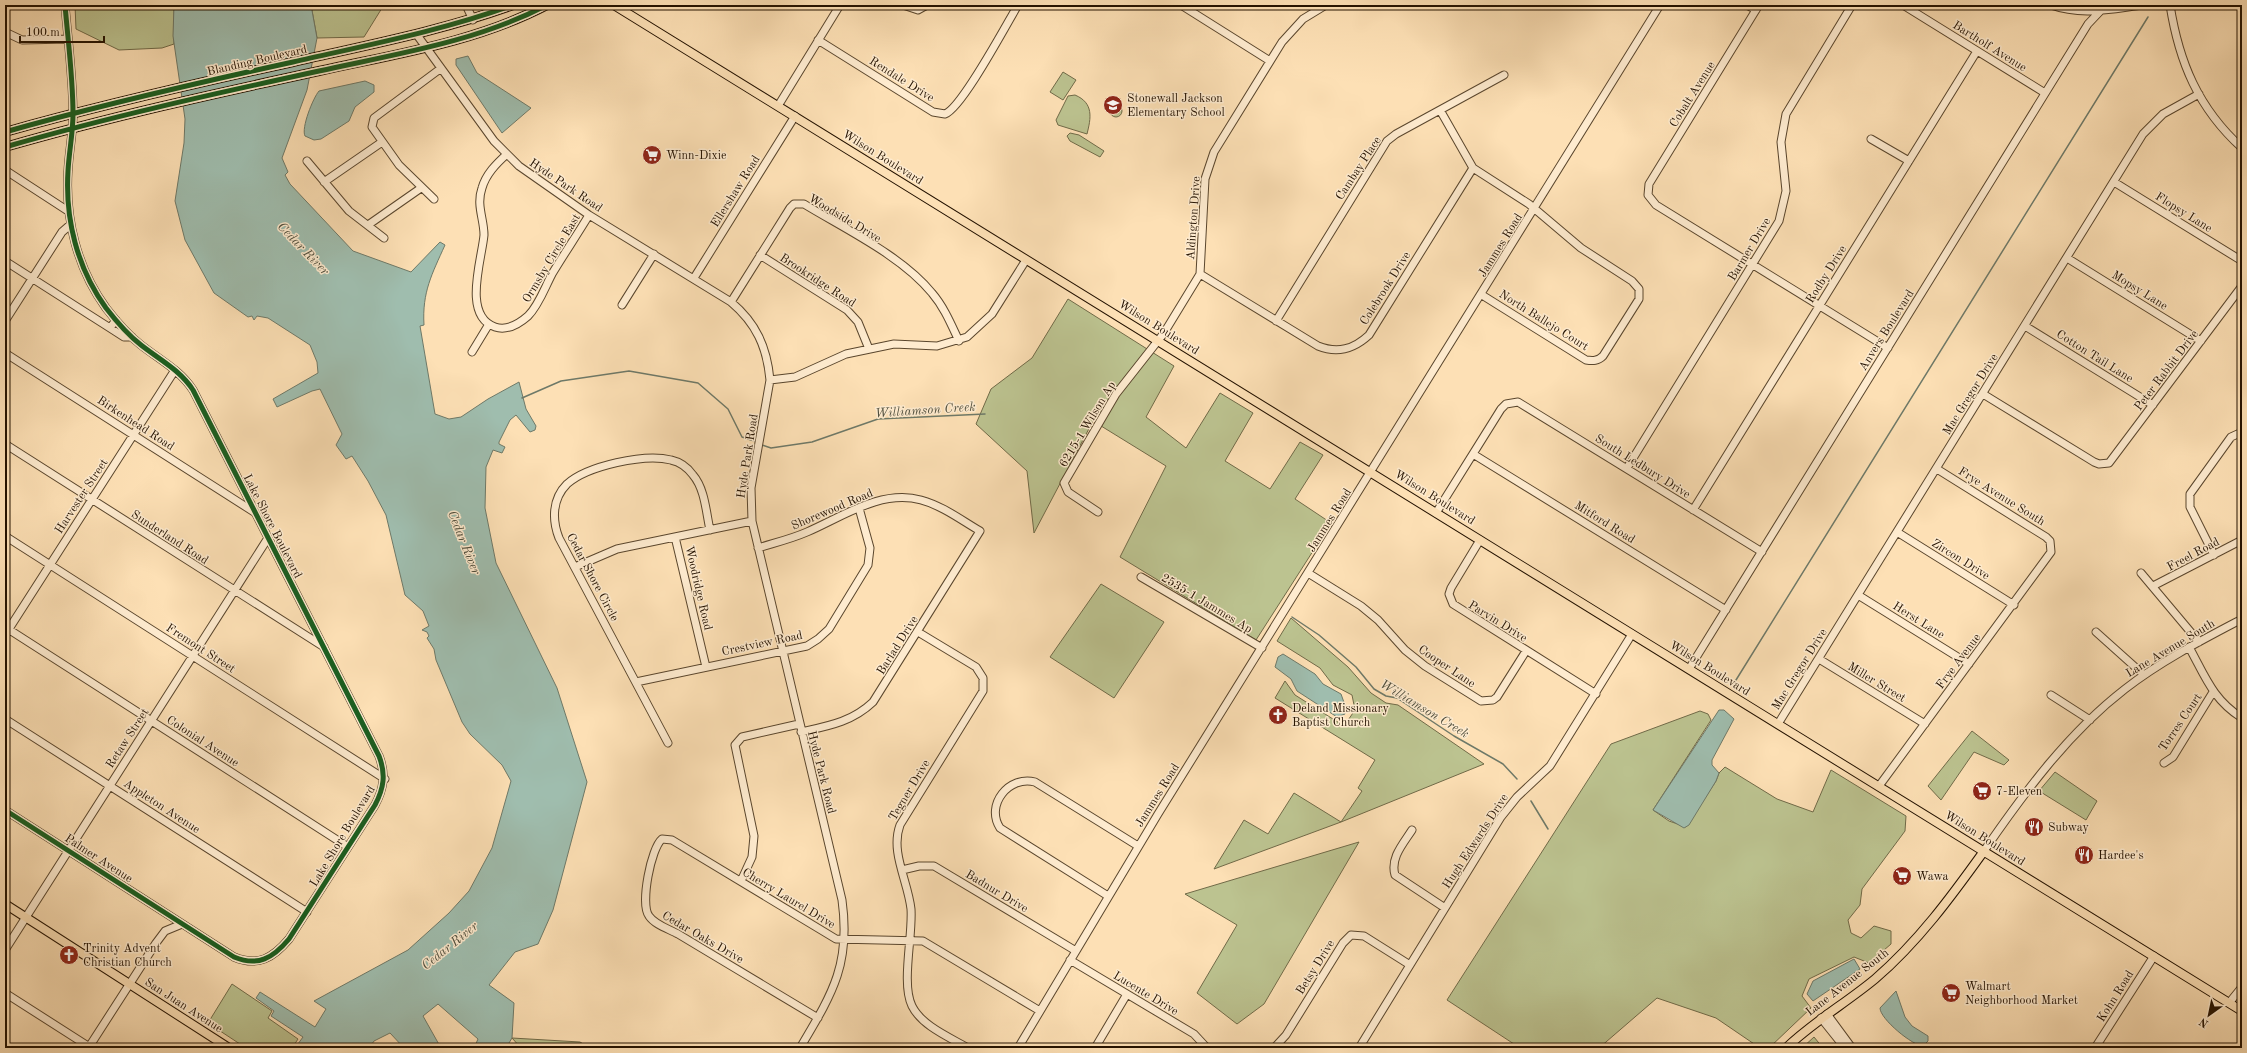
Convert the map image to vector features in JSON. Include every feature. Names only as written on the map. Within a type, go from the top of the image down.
[{"type":"main road","name":"Blanding Boulevard","points":[[5,132],[73,113],[174,88],[417,35],[473,20],[513,5]]},
{"type":"main road","name":"Blanding Boulevard","points":[[5,147],[73,127],[177,102],[425,48],[486,31],[547,5]]},
{"type":"main road","name":"Wilson Boulevard","points":[[614,5],[2242,1010]]},
{"type":"main road","name":"Lane Avenue South","points":[[1786,1048],[1824,1016],[1873,980],[1906,950],[1922,932],[1984,851]]},
{"type":"main road","name":"San Juan Avenue","points":[[5,904],[229,1048]]},
{"type":"street","name":"Lake Shore Boulevard","points":[[65,5],[73,113],[73,127],[68,169],[68,211],[70,225],[86,274],[99,297],[116,320],[132,337],[175,370],[193,390],[379,756],[384,779],[382,790],[375,805],[348,847],[281,949],[268,959],[260,962],[244,961],[234,957],[182,924]]},
{"type":"street","points":[[464,5],[467,7],[473,20]]},
{"type":"street","points":[[778,106],[840,5]]},
{"type":"street","points":[[903,5],[918,10],[927,5]]},
{"type":"street","name":"Rendale Drive","points":[[818,40],[933,112],[945,114],[954,108],[1018,5]]},
{"type":"street","points":[[1181,5],[1270,61]]},
{"type":"street","name":"Aldington Drive","points":[[1157,340],[1200,274],[1204,192],[1210,160],[1270,61],[1292,30],[1314,7],[1326,5]]},
{"type":"street","name":"Jammes Road","points":[[1018,1048],[1138,846],[1482,295],[1660,5]]},
{"type":"street","points":[[1747,5],[1758,8]]},
{"type":"street","name":"Barmer Drive","points":[[1627,468],[1779,221],[1785,202],[1786,182],[1781,142],[1786,114],[1852,5]]},
{"type":"street","name":"Bartholf Avenue","points":[[1903,5],[2045,93]]},
{"type":"street","points":[[2050,5],[2076,12],[2143,5]]},
{"type":"street","points":[[2170,5],[2180,53],[2199,94],[2214,118],[2242,148]]},
{"type":"street","name":"Cobalt Avenue","points":[[1753,264],[1656,205],[1648,195],[1649,184],[1758,8]]},
{"type":"street","name":"Anvers Boulevard","points":[[1689,669],[2088,24],[2103,8]]},
{"type":"street","points":[[5,32],[22,40],[68,39]]},
{"type":"street","name":"Hyde Park Road","points":[[417,35],[440,69],[494,141],[507,154],[532,176],[590,215],[731,302],[750,321],[757,331],[766,354],[770,380],[751,496],[752,521],[781,651],[842,900],[845,939],[836,984],[800,1048]]},
{"type":"street","name":"Rodby Drive","points":[[1693,510],[1977,51]]},
{"type":"street","points":[[434,199],[399,165],[372,127],[374,118],[440,69]]},
{"type":"street","name":"Cambay Place","points":[[1276,321],[1387,140],[1504,75]]},
{"type":"street","name":"Mac Gregor Drive","points":[[1778,724],[2143,134],[2155,120],[2170,109],[2199,94]]},
{"type":"street","points":[[1440,110],[1473,168],[1535,208]]},
{"type":"street","name":"Ellershaw Road","points":[[694,278],[795,116]]},
{"type":"street","points":[[1872,139],[1909,161]]},
{"type":"street","points":[[324,182],[382,142]]},
{"type":"street","points":[[472,352],[489,324],[479,309],[477,300],[478,271],[484,235],[479,199],[489,173],[507,154]]},
{"type":"street","points":[[307,160],[348,211],[384,238]]},
{"type":"street","name":"Colebrook Drive","points":[[1200,274],[1326,350],[1347,349],[1362,342],[1369,335],[1473,168]]},
{"type":"street","points":[[5,170],[68,211]]},
{"type":"street","name":"Flopsy Lane","points":[[2114,182],[2242,261]]},
{"type":"street","points":[[368,225],[421,188]]},
{"type":"street","name":"Woodside Drive","points":[[731,302],[790,208],[794,204],[804,204],[901,264],[916,276],[940,305],[959,341]]},
{"type":"street","name":"North Ballejo Court","points":[[1482,295],[1586,360],[1595,361],[1603,356],[1638,299],[1639,289],[1632,281],[1581,248],[1535,208]]},
{"type":"street","name":"Ormsby Circle East","points":[[489,324],[496,328],[508,327],[522,321],[530,314],[561,259],[590,215]]},
{"type":"street","points":[[5,321],[62,232],[70,225]]},
{"type":"street","points":[[622,305],[654,254]]},
{"type":"street","name":"Brookridge Road","points":[[760,255],[847,310],[858,322],[869,349]]},
{"type":"street","name":"Mopsy Lane","points":[[2067,258],[2201,341]]},
{"type":"street","points":[[770,380],[795,377],[834,358],[869,349],[908,343],[937,346],[959,341],[967,337],[987,320],[1026,260]]},
{"type":"street","points":[[5,261],[124,337],[132,337]]},
{"type":"street","points":[[1753,264],[1888,348]]},
{"type":"street","name":"Peter Rabbit Drive","points":[[1983,394],[2094,462],[2104,464],[2113,459],[2242,286]]},
{"type":"street","points":[[110,328],[116,320]]},
{"type":"street","name":"Cotton Tail Lane","points":[[2025,326],[2153,405]]},
{"type":"street","name":"6215-1 Wilson Ap","points":[[1098,512],[1068,492],[1064,483],[1116,394],[1157,340]]},
{"type":"street","name":"Birkenhead Road","points":[[5,353],[255,512]]},
{"type":"street","name":"Harvester Street","points":[[6,630],[50,565],[175,370]]},
{"type":"street","name":"South Ledbury Drive","points":[[1473,454],[1501,409],[1512,402],[1524,405],[1762,552]]},
{"type":"street","points":[[2214,555],[2192,513],[2189,500],[2193,488],[2231,437],[2241,432]]},
{"type":"street","name":"Sunderland Road","points":[[5,444],[324,647]]},
{"type":"street","points":[[1436,513],[1473,454]]},
{"type":"street","name":"Mitford Road","points":[[1473,454],[1726,610]]},
{"type":"street","name":"Cedar Shore Circle","points":[[668,743],[556,529],[554,509],[556,502],[566,485],[576,477],[614,464],[645,459],[664,459],[684,467],[700,484],[710,530]]},
{"type":"street","name":"Frye Avenue South","points":[[1937,469],[2046,537],[2052,546]]},
{"type":"street","name":"Shorewood Road","points":[[758,548],[805,533],[859,508],[882,500],[895,498],[921,500],[945,510],[980,531]]},
{"type":"street","name":"Crestview Road","points":[[636,682],[807,646],[824,635],[865,572],[870,558],[870,548],[859,508]]},
{"type":"street","points":[[575,567],[617,550],[752,521]]},
{"type":"street","name":"Barlad Drive","points":[[801,732],[846,721],[864,711],[880,694],[980,531]]},
{"type":"street","name":"Zircon Drive","points":[[1897,532],[2014,604]]},
{"type":"street","name":"Fremont Street","points":[[5,536],[384,779]]},
{"type":"street","name":"Woodridge Road","points":[[676,537],[706,667]]},
{"type":"street","name":"Retaw Street","points":[[5,950],[268,538]]},
{"type":"street","name":"Parvin Drive","points":[[1480,540],[1451,588],[1450,599],[1457,608],[1596,694]]},
{"type":"street","name":"Freel Road","points":[[2153,586],[2242,540]]},
{"type":"street","name":"Frye Avenue","points":[[1879,786],[2048,558],[2052,546]]},
{"type":"street","points":[[2141,573],[2199,642]]},
{"type":"street","name":"Cooper Lane","points":[[1308,574],[1366,610],[1405,650],[1425,666],[1482,701],[1492,700],[1497,696],[1526,651]]},
{"type":"street","name":"2535-1 Jammes Ap","points":[[1141,576],[1262,648]]},
{"type":"street","name":"Herst Lane","points":[[1858,595],[1969,664]]},
{"type":"street","name":"Lane Avenue South","points":[[1984,851],[2054,757],[2090,720],[2125,689],[2144,675],[2189,647],[2242,619]]},
{"type":"street","name":"Colonial Avenue","points":[[6,630],[348,847]]},
{"type":"street","name":"Tegner Drive","points":[[918,632],[976,667],[983,678],[984,685],[983,691],[900,825],[896,840],[910,906],[908,987],[912,1005],[916,1013],[928,1024],[968,1048]]},
{"type":"street","points":[[2096,632],[2144,675]]},
{"type":"street","name":"Hugh Edwards Drive","points":[[1359,1048],[1508,806],[1550,766],[1632,634]]},
{"type":"street","points":[[2189,647],[2213,692],[2228,709],[2242,718]]},
{"type":"street","name":"Miller Street","points":[[1819,659],[1925,724]]},
{"type":"street","name":"Torres Court","points":[[2164,763],[2172,757],[2213,692]]},
{"type":"street","points":[[2051,695],[2090,720]]},
{"type":"street","name":"Appleton Avenue","points":[[5,719],[306,912]]},
{"type":"street","points":[[741,881],[752,856],[754,836],[735,745],[742,737],[799,724]]},
{"type":"street","points":[[1108,896],[1000,828],[995,815],[1000,800],[1012,784],[1026,780],[1035,782],[1138,846]]},
{"type":"street","name":"Palmer Avenue","points":[[5,810],[182,924]]},
{"type":"street","points":[[1412,830],[1395,858],[1393,864],[1395,875],[1445,908]]},
{"type":"street","name":"Cherry Laurel Drive","points":[[662,839],[672,840],[836,939],[910,941],[928,943],[1040,1011]]},
{"type":"street","name":"Cedar Oaks Drive","points":[[662,839],[657,843],[651,862],[646,907],[648,916],[656,923],[678,934],[818,1018]]},
{"type":"street","name":"Badnur Drive","points":[[902,870],[919,866],[934,866],[1076,951]]},
{"type":"street","points":[[5,993],[90,1047],[129,984],[165,931],[182,924]]},
{"type":"street","name":"Betsy Drive","points":[[1274,1048],[1286,1035],[1346,938],[1351,935],[1364,936],[1410,965]]},
{"type":"street","name":"Kohn Road","points":[[2095,1048],[2154,956]]},
{"type":"street","name":"Lucente Drive","points":[[1070,960],[1194,1034],[1207,1048]]},
{"type":"street","points":[[2229,1003],[2242,987]]},
{"type":"street","points":[[1095,1048],[1127,994]]},
{"type":"street","points":[[1824,1016],[1843,1040],[1852,1048]]},
{"type":"street","points":[[1843,1040],[1845,1048]]},
{"type":"green space","points":[[75,5],[174,5],[174,44],[162,48],[119,50],[76,29]]},
{"type":"green space","points":[[311,5],[378,5],[382,8],[364,37],[317,38]]},
{"type":"green space","points":[[1063,72],[1076,80],[1063,100],[1050,92]]},
{"type":"green space","points":[[1075,95],[1085,102],[1090,112],[1087,134],[1058,125],[1056,120],[1068,96]]},
{"type":"green space","points":[[1116,105],[1120,107],[1122,111],[1120,115],[1116,117],[1112,115],[1110,111],[1112,107]]},
{"type":"green space","points":[[1070,133],[1079,135],[1104,151],[1100,157],[1070,141],[1067,136]]},
{"type":"green space","points":[[1068,299],[1174,366],[1146,417],[1186,448],[1220,393],[1253,413],[1225,461],[1270,489],[1300,442],[1323,455],[1295,499],[1331,523],[1256,640],[1120,557],[1166,466],[1093,421],[1034,533],[1027,471],[976,424],[991,389],[1032,358]]},
{"type":"green space","points":[[1101,584],[1164,622],[1114,698],[1050,657]]},
{"type":"green space","points":[[1291,618],[1348,667],[1371,693],[1386,703],[1398,705],[1484,764],[1341,822],[1362,791],[1358,788],[1375,760],[1275,698],[1285,681],[1295,695],[1344,726],[1355,710],[1352,695],[1333,685],[1320,668],[1277,641]]},
{"type":"green space","points":[[1700,711],[1708,714],[1711,720],[1653,810],[1669,821],[1686,827],[1716,781],[1719,773],[1725,767],[1777,799],[1813,812],[1831,770],[1906,816],[1905,831],[1862,889],[1860,905],[1848,920],[1851,933],[1861,938],[1874,926],[1891,931],[1891,944],[1869,963],[1854,957],[1809,979],[1802,996],[1811,1008],[1769,1048],[1760,1048],[1716,1018],[1657,998],[1599,1048],[1520,1048],[1447,1000],[1611,744]]},
{"type":"green space","points":[[1972,731],[2009,760],[2004,765],[1974,752],[1941,800],[1928,786]]},
{"type":"green space","points":[[2055,772],[2097,801],[2086,820],[2039,791]]},
{"type":"green space","points":[[1294,793],[1341,822],[1214,869],[1244,820],[1268,834]]},
{"type":"green space","points":[[1359,842],[1264,1004],[1237,1024],[1197,993],[1237,925],[1185,894]]},
{"type":"green space","points":[[232,984],[272,1011],[268,1018],[298,1039],[292,1048],[246,1048],[208,1023]]},
{"type":"green space","points":[[1814,1037],[1823,1048],[1802,1048]]},
{"type":"green space","points":[[512,1038],[580,1042],[590,1048],[521,1048]]},
{"type":"water","name":"Cedar River","points":[[174,5],[311,5],[317,38],[307,90],[282,158],[288,172],[285,175],[290,184],[353,251],[411,272],[440,242],[445,245],[426,293],[424,325],[420,326],[435,414],[449,419],[461,417],[488,399],[519,382],[526,409],[536,426],[535,430],[530,432],[516,415],[510,420],[499,442],[499,444],[505,447],[502,453],[493,450],[486,467],[485,508],[496,563],[557,688],[587,782],[553,910],[538,944],[515,952],[489,985],[514,1003],[512,1038],[506,1048],[474,1048],[478,1039],[438,1004],[423,1016],[441,1048],[404,1048],[390,1033],[374,1041],[369,1048],[295,1048],[303,1037],[271,1016],[274,1011],[256,998],[260,992],[315,1027],[326,1009],[314,1001],[408,950],[449,913],[469,891],[492,848],[511,781],[502,765],[470,734],[462,722],[436,660],[434,649],[427,638],[429,636],[427,632],[422,630],[429,626],[423,611],[405,595],[386,515],[368,481],[352,456],[346,459],[336,445],[342,434],[320,389],[312,391],[277,407],[273,399],[318,373],[317,362],[310,345],[268,318],[257,316],[254,320],[252,316],[248,317],[214,293],[185,240],[175,201],[184,143],[185,119],[173,36]]},
{"type":"water","points":[[468,56],[477,73],[531,108],[502,133],[456,65],[456,59]]},
{"type":"water","points":[[365,81],[374,85],[374,92],[355,107],[349,121],[321,139],[314,140],[305,136],[304,132],[308,113],[319,91]]},
{"type":"water","points":[[1283,654],[1315,674],[1323,684],[1341,694],[1346,708],[1345,714],[1337,717],[1297,691],[1291,679],[1275,667],[1278,657]]},
{"type":"water","points":[[1719,710],[1724,710],[1734,719],[1712,760],[1712,765],[1719,773],[1716,781],[1689,825],[1684,828],[1653,810]]},
{"type":"water","points":[[1854,959],[1860,969],[1813,1001],[1807,994],[1813,981]]},
{"type":"water","points":[[1896,991],[1905,1017],[1912,1026],[1928,1036],[1928,1041],[1923,1046],[1912,1042],[1905,1037],[1885,1019],[1881,1013],[1880,1008]]},
{"type":"waterway","points":[[1736,680],[2148,17]]},
{"type":"waterway","name":"Williamson Creek","points":[[522,398],[561,381],[629,371],[698,383],[728,409],[742,437],[757,442]]},
{"type":"waterway","name":"Williamson Creek","points":[[762,445],[771,448],[812,442],[878,419],[985,414]]},
{"type":"waterway","name":"Williamson Creek","points":[[1292,617],[1319,635],[1356,667],[1374,689],[1386,696],[1397,698],[1454,736],[1503,764],[1517,779]]},
{"type":"waterway","name":"Williamson Creek","points":[[1531,801],[1548,829]]},
{"type":"cycle path","points":[[5,810],[234,957],[243,960],[258,961],[271,956],[289,939],[375,805],[383,781],[383,769],[379,756],[193,390],[176,371],[136,341],[118,323],[96,293],[80,260],[71,225],[69,207],[68,171],[73,100],[65,5]]},
{"type":"cycle path","points":[[5,132],[149,95],[404,37],[513,5]]},
{"type":"cycle path","points":[[5,147],[161,106],[435,46],[492,29],[547,5]]},
{"type":"place","name":"Stonewall Jackson Elementary School","points":[[1113,105]]},
{"type":"place","name":"Winn-Dixie","points":[[652,155]]},
{"type":"place","name":"Deland Missionary Baptist Church","points":[[1278,715]]},
{"type":"place","name":"7-Eleven","points":[[1982,791]]},
{"type":"place","name":"Subway","points":[[2034,827]]},
{"type":"place","name":"Hardee's","points":[[2084,855]]},
{"type":"place","name":"Wawa","points":[[1902,876]]},
{"type":"place","name":"Trinity Advent Christian Church","points":[[69,955]]},
{"type":"place","name":"Walmart Neighborhood Market","points":[[1951,993]]}]
